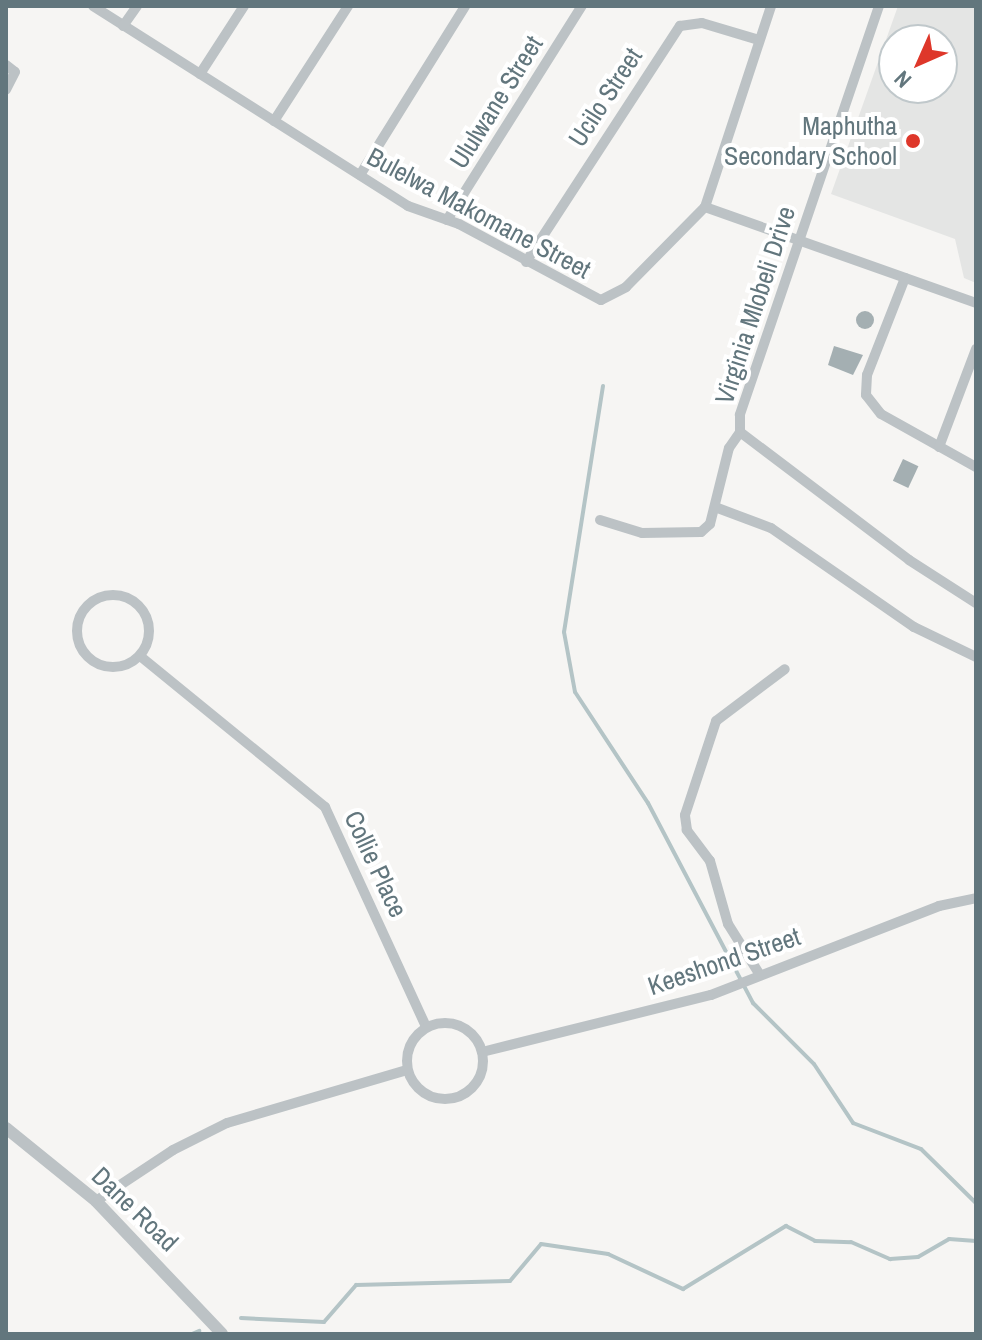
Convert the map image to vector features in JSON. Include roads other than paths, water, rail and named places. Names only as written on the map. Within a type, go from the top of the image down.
[{"type":"street","name":"Bulelwa Makomane Street","points":[[93,6],[422,213],[447,220],[592,297],[610,299],[705,207]]},
{"type":"street","points":[[123,26],[137,6]]},
{"type":"street","points":[[200,74],[244,6]]},
{"type":"street","points":[[274,121],[348,6]]},
{"type":"street","points":[[360,175],[465,6]]},
{"type":"street","name":"Ululwane Street","points":[[447,220],[582,6]]},
{"type":"street","points":[[771,6],[705,207],[800,237],[976,303]]},
{"type":"street","name":"Virginia Mlobeli Drive","points":[[879,6],[740,415],[740,432],[909,560],[976,603]]},
{"type":"street","name":"Ucilo Street","points":[[526,262],[680,26],[702,23],[759,40]]},
{"type":"street","points":[[6,65],[15,72],[6,90]]},
{"type":"street","points":[[905,278],[867,375],[866,395],[881,414],[976,467]]},
{"type":"street","points":[[939,447],[976,349]]},
{"type":"street","points":[[600,520],[642,533],[695,533],[707,528],[729,448],[740,432]]},
{"type":"street","points":[[715,507],[771,528],[914,627],[976,657]]},
{"type":"street","points":[[100,597],[135,602],[148,622],[140,656],[120,667],[96,664],[76,635],[82,612],[100,597]]},
{"type":"street","name":"Collie Place","points":[[140,656],[325,807],[426,1027]]},
{"type":"street","points":[[760,975],[728,924],[710,861],[687,830],[685,815],[716,721],[785,669]]},
{"type":"street","name":"Keeshond Street","points":[[482,1052],[742,983],[939,906],[976,898]]},
{"type":"street","points":[[445,1022],[464,1028],[482,1052],[476,1084],[448,1100],[418,1089],[407,1070],[412,1041],[426,1027],[445,1022]]},
{"type":"street","points":[[96,1201],[173,1150],[227,1123],[407,1070]]},
{"type":"street","name":"Dane Road","points":[[6,1128],[96,1201],[222,1334]]},
{"type":"waterway","points":[[603,386],[564,632],[575,692],[648,803],[753,1003],[814,1064],[853,1123],[921,1149],[976,1203]]},
{"type":"waterway","points":[[241,1318],[324,1322],[356,1285],[510,1281],[541,1244],[608,1254],[683,1289],[786,1226],[815,1241],[851,1242],[890,1259],[918,1257],[949,1239],[976,1241]]},
{"type":"waterway","points":[[192,1334],[199,1331]]},
{"type":"waterway","points":[[59,1334],[93,1334]]},
{"type":"place","name":"Maphutha Secondary School","points":[[913,141]]}]
